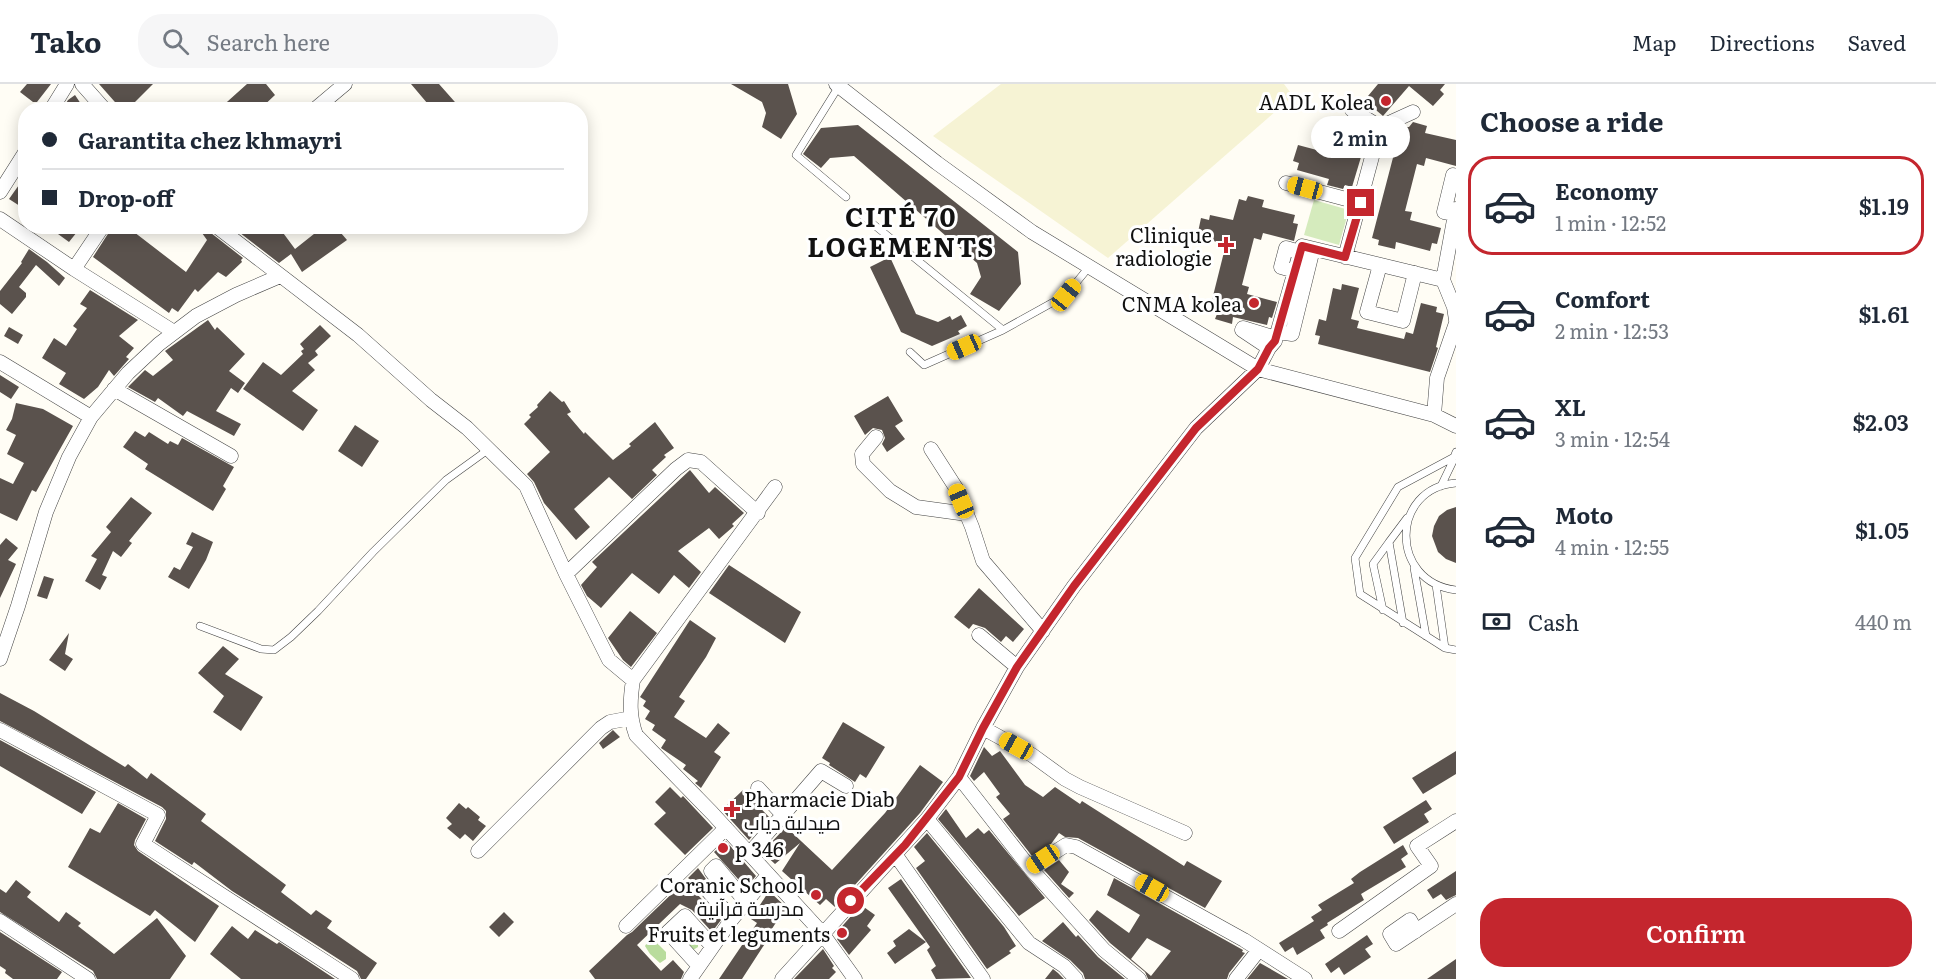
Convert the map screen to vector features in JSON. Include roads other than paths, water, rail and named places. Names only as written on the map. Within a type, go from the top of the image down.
[{"type":"street","points":[[56,102],[67,84]]},
{"type":"street","points":[[82,84],[98,102]]},
{"type":"street","points":[[324,102],[345,84]]},
{"type":"street","points":[[838,85],[937,163],[1032,232],[1258,369],[1434,415],[1456,426]]},
{"type":"street","points":[[1352,110],[1380,127]]},
{"type":"street","points":[[1380,127],[1413,112]]},
{"type":"street","points":[[1345,257],[1380,127]]},
{"type":"street","points":[[0,192],[18,164]]},
{"type":"street","points":[[1434,415],[1437,378],[1456,321],[1454,307],[1443,280],[1455,212],[1444,212],[1453,175],[1456,176]]},
{"type":"street","points":[[1286,183],[1361,203]]},
{"type":"street","points":[[0,219],[18,231]]},
{"type":"street","points":[[22,234],[174,332]]},
{"type":"street","points":[[74,269],[98,234]]},
{"type":"street","points":[[232,234],[280,276],[358,335],[489,449],[526,486],[609,660],[633,680]]},
{"type":"street","points":[[1307,251],[1345,257],[1443,280]]},
{"type":"street","points":[[782,979],[927,819],[959,777],[1017,667],[1074,586],[1196,428],[1258,369],[1274,339],[1295,271],[1307,251]]},
{"type":"street","points":[[1274,339],[1292,334],[1307,251]]},
{"type":"street","points":[[1380,265],[1368,312],[1403,321],[1415,273]]},
{"type":"street","points":[[0,658],[46,512],[69,457],[91,417],[114,389],[174,332],[196,316],[280,276]]},
{"type":"street","points":[[0,362],[91,417]]},
{"type":"street","points":[[114,389],[231,456]]},
{"type":"street","points":[[876,437],[862,454],[863,464],[890,490],[915,507],[966,514]]},
{"type":"street","points":[[932,449],[956,488],[983,561],[1042,631]]},
{"type":"street","points":[[566,574],[676,468],[688,460],[701,462],[758,513]]},
{"type":"street","points":[[775,487],[633,680],[630,718],[636,735],[726,828],[822,933],[855,979]]},
{"type":"street","points":[[979,635],[1017,667]]},
{"type":"street","points":[[478,851],[602,728],[610,723],[630,718]]},
{"type":"street","points":[[983,728],[1032,755],[1080,787],[1185,833]]},
{"type":"street","points":[[0,730],[158,814],[143,844],[352,979]]},
{"type":"street","points":[[749,854],[821,771],[846,786]]},
{"type":"street","points":[[959,777],[1030,868],[1104,950],[1140,979]]},
{"type":"street","points":[[758,788],[783,815]]},
{"type":"street","points":[[927,819],[1029,943],[1064,966],[1076,979]]},
{"type":"street","points":[[1339,931],[1431,866],[1417,846],[1456,821]]},
{"type":"street","points":[[626,926],[726,828]]},
{"type":"street","points":[[1030,868],[1066,845],[1076,847],[1164,895],[1305,979]]},
{"type":"street","points":[[895,854],[983,979]]},
{"type":"street","points":[[732,919],[708,891],[720,881],[711,871],[716,866],[746,902]]},
{"type":"street","points":[[690,979],[732,919],[768,875]]},
{"type":"street","points":[[1416,931],[1456,904]]},
{"type":"street","points":[[698,965],[668,932],[685,916],[712,946]]},
{"type":"street","points":[[0,921],[88,979]]},
{"type":"street","points":[[1236,979],[1258,951]]},
{"type":"lane","points":[[838,85],[796,155],[846,197]]},
{"type":"lane","points":[[862,215],[1003,330]]},
{"type":"lane","points":[[910,352],[924,365],[1003,330],[1066,295],[1089,267]]},
{"type":"lane","points":[[200,626],[261,650],[274,650],[318,611],[373,552],[446,480],[489,449]]},
{"type":"lane","points":[[1441,486],[1455,456]]},
{"type":"lane","points":[[1455,456],[1398,487],[1354,558],[1360,594],[1445,648],[1456,650]]},
{"type":"lane","points":[[1383,610],[1373,564],[1425,496],[1441,486],[1456,483]]},
{"type":"lane","points":[[1413,510],[1405,538],[1409,557],[1427,580],[1456,592]]},
{"type":"lane","points":[[1389,542],[1403,622]]},
{"type":"lane","points":[[1414,566],[1425,636]]},
{"type":"lane","points":[[1436,585],[1445,648]]},
{"type":"place","name":"AADL Kolea","points":[[1386,101]]},
{"type":"place","name":"Clinique radiologie","points":[[1226,245]]},
{"type":"place","name":"CNMA kolea","points":[[1254,303]]},
{"type":"place","name":"Pharmacie Diab صيدلية دياب","points":[[732,809]]},
{"type":"place","name":"p 346","points":[[723,848]]},
{"type":"place","name":"Coranic School مدرسة قرآنية","points":[[816,895]]},
{"type":"place","name":"Fruits et leguments","points":[[842,933]]},
{"type":"district","name":"CITÉ 70 LOGEMENTS","points":[[901,230]]}]
